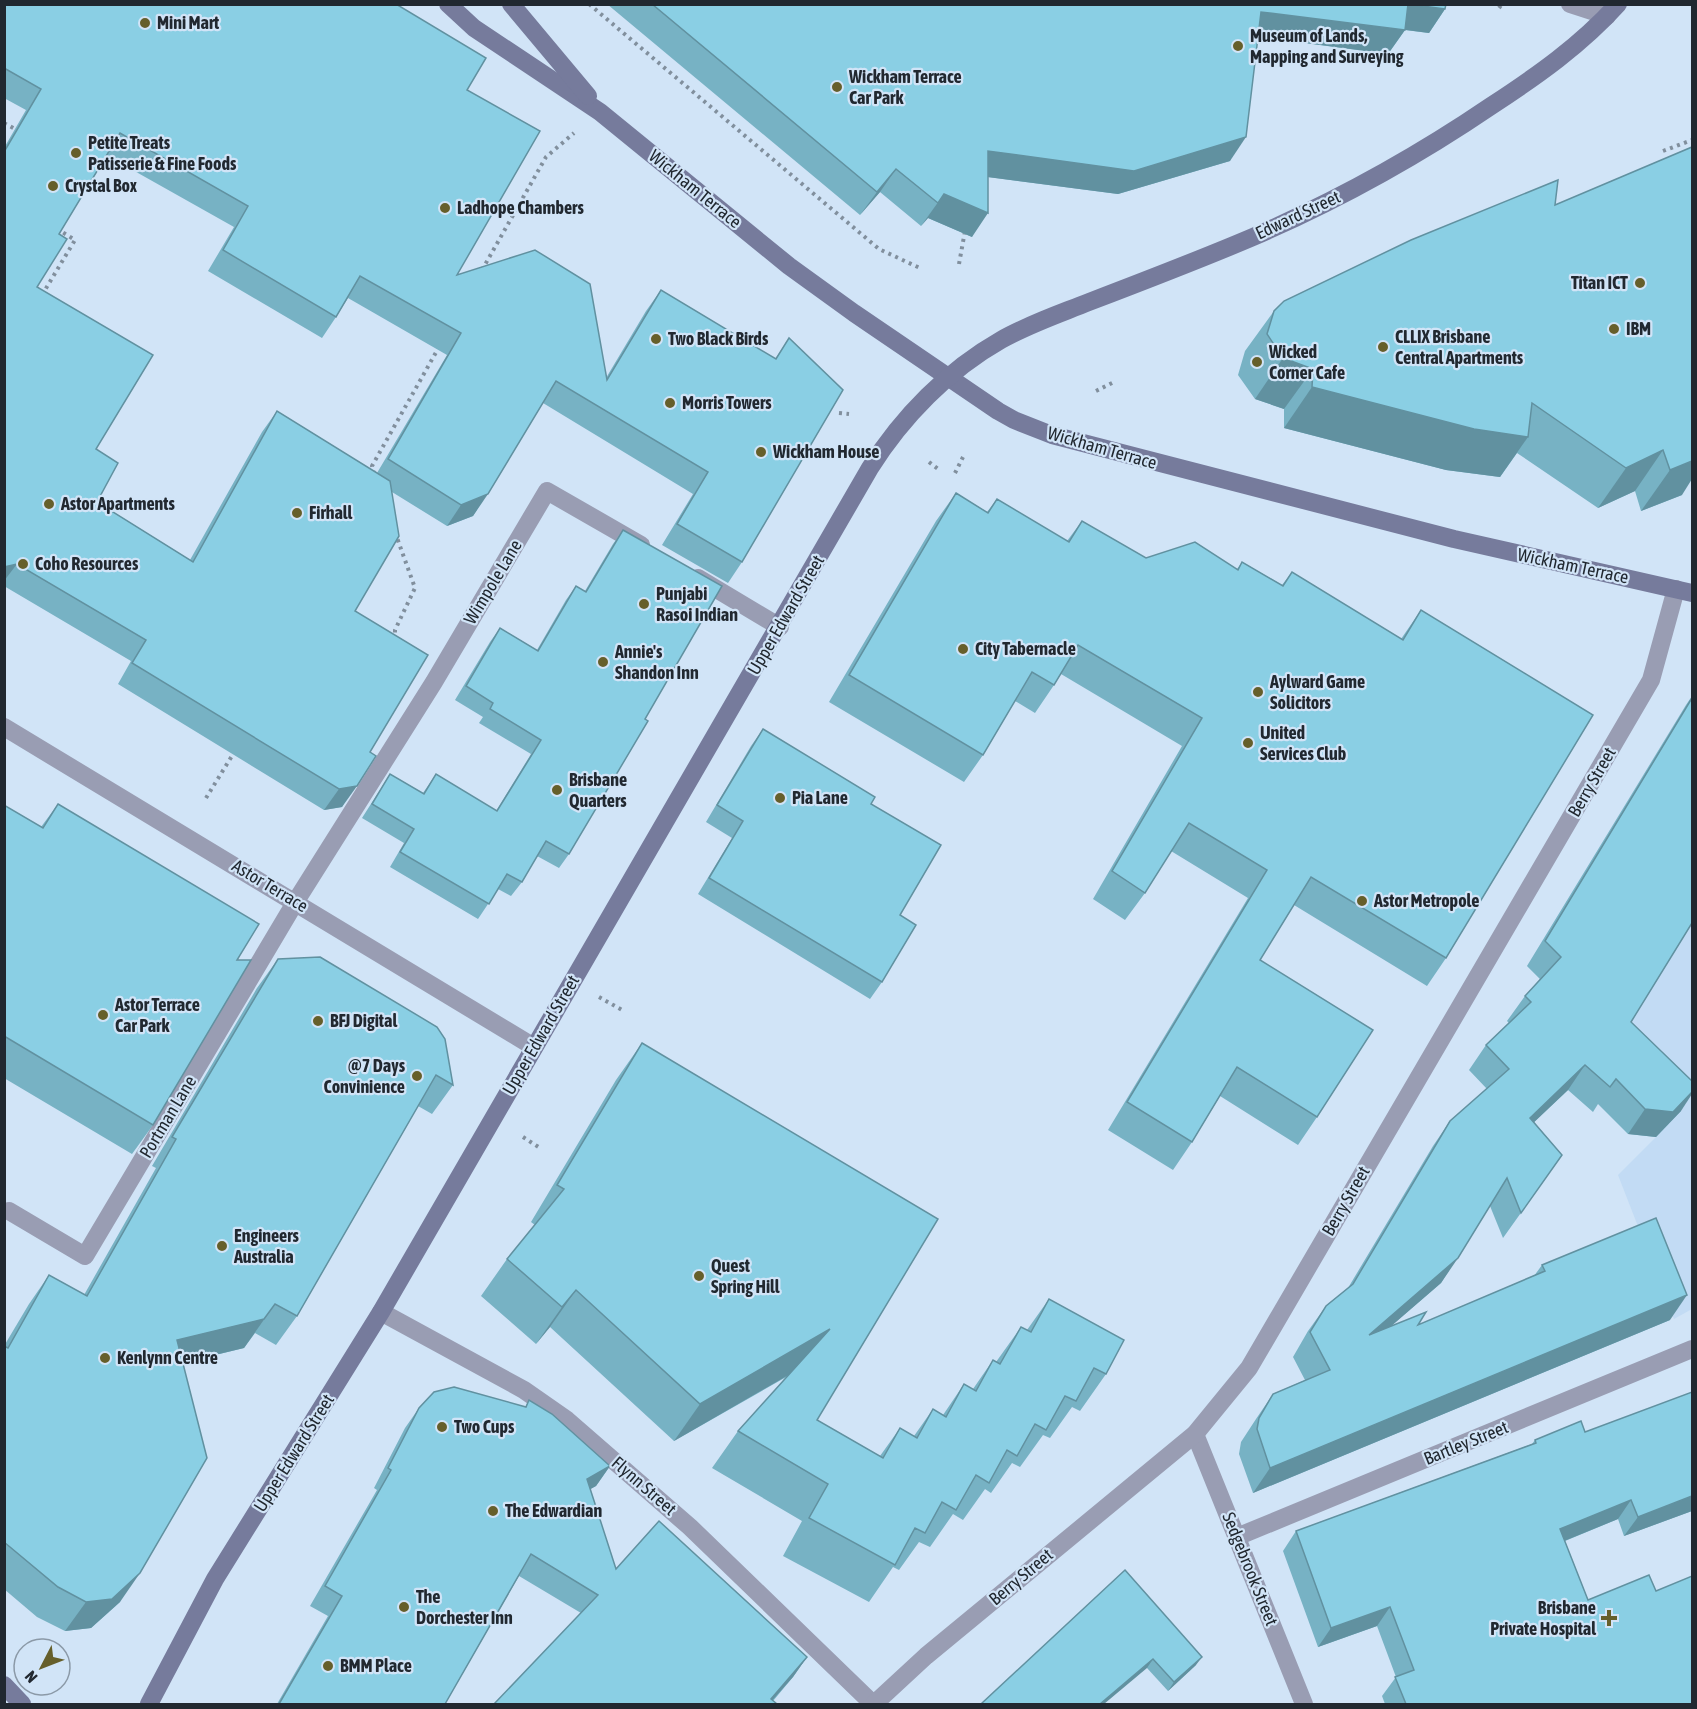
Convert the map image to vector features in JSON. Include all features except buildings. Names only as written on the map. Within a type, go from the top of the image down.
[{"type":"main road","name":"Wickham Terrace","points":[[448,4],[474,28],[600,112],[789,266],[1014,420],[1052,435],[1454,539],[1684,591]]},
{"type":"main road","name":"Wickham Terrace","points":[[511,4],[600,112]]},
{"type":"main road","name":"Edward Street","points":[[950,377],[999,340],[1020,330],[1253,236],[1322,205],[1392,168],[1524,84],[1567,52],[1613,10]]},
{"type":"main road","name":"Upper Edward Street","points":[[148,1704],[215,1579],[381,1312],[882,448],[918,405],[950,377]]},
{"type":"main road","points":[[4,1685],[22,1704]]},
{"type":"street","points":[[1570,4],[1613,10]]},
{"type":"street","name":"Wimpole Lane","points":[[296,901],[434,682],[548,491],[659,556]]},
{"type":"street","points":[[680,567],[780,627]]},
{"type":"street","name":"Berry Street","points":[[873,1704],[926,1656],[1195,1434],[1249,1368],[1651,680],[1684,591]]},
{"type":"street","name":"Astor Terrace","points":[[4,727],[296,901],[534,1047]]},
{"type":"street","name":"Portman Lane","points":[[9,1212],[85,1256],[296,901]]},
{"type":"street","name":"Flynn Street","points":[[381,1312],[524,1390],[567,1420],[682,1519],[873,1704]]},
{"type":"street","name":"Bartley Street","points":[[1239,1536],[1692,1349]]},
{"type":"street","name":"Sedgebrook Street","points":[[1195,1434],[1239,1536],[1297,1702]]},
{"type":"path","points":[[589,4],[879,249],[922,269]]},
{"type":"path","points":[[476,280],[546,157],[600,112]]},
{"type":"path","points":[[4,123],[15,129]]},
{"type":"path","points":[[1663,152],[1692,140]]},
{"type":"path","points":[[41,296],[75,240],[51,225]]},
{"type":"path","points":[[959,264],[966,226]]},
{"type":"path","points":[[375,477],[372,466],[441,342]]},
{"type":"path","points":[[1096,391],[1116,381]]},
{"type":"path","points":[[839,413],[849,414]]},
{"type":"path","points":[[955,473],[963,457]]},
{"type":"path","points":[[929,462],[938,469]]},
{"type":"path","points":[[395,533],[415,588],[395,630],[395,648]]},
{"type":"path","points":[[206,798],[240,744]]},
{"type":"path","points":[[598,996],[622,1010]]},
{"type":"path","points":[[522,1137],[540,1148]]},
{"type":"shaded area","points":[[1692,698],[1692,1309],[1674,1319],[1618,1175],[1656,1137],[1543,982],[1527,966]]},
{"type":"place","name":"Mini Mart","points":[[145,23]]},
{"type":"place","name":"Museum of Lands, Mapping and Surveying","points":[[1238,46]]},
{"type":"place","name":"Wickham Terrace Car Park","points":[[837,87]]},
{"type":"place","name":"Petite Treats Patisserie & Fine Foods","points":[[76,153]]},
{"type":"place","name":"Crystal Box","points":[[53,186]]},
{"type":"place","name":"Ladhope Chambers","points":[[445,208]]},
{"type":"place","name":"Titan ICT","points":[[1640,283]]},
{"type":"place","name":"IBM","points":[[1614,329]]},
{"type":"place","name":"Two Black Birds","points":[[656,339]]},
{"type":"place","name":"CLLIX Brisbane Central Apartments","points":[[1383,347]]},
{"type":"place","name":"Wicked Corner Cafe","points":[[1257,362]]},
{"type":"place","name":"Morris Towers","points":[[670,403]]},
{"type":"place","name":"Wickham House","points":[[761,452]]},
{"type":"place","name":"Astor Apartments","points":[[49,504]]},
{"type":"place","name":"Firhall","points":[[297,513]]},
{"type":"place","name":"Coho Resources","points":[[23,564]]},
{"type":"place","name":"Punjabi Rasoi Indian","points":[[644,604]]},
{"type":"place","name":"City Tabernacle","points":[[963,649]]},
{"type":"place","name":"Annie's Shandon Inn","points":[[603,662]]},
{"type":"place","name":"Aylward Game Solicitors","points":[[1258,692]]},
{"type":"place","name":"United Services Club","points":[[1248,743]]},
{"type":"place","name":"Brisbane Quarters","points":[[557,790]]},
{"type":"place","name":"Pia Lane","points":[[780,798]]},
{"type":"place","name":"Astor Metropole","points":[[1362,901]]},
{"type":"place","name":"Astor Terrace Car Park","points":[[103,1015]]},
{"type":"place","name":"BFJ Digital","points":[[318,1021]]},
{"type":"place","name":"@7 Days Convinience","points":[[417,1076]]},
{"type":"place","name":"Engineers Australia","points":[[222,1246]]},
{"type":"place","name":"Quest Spring Hill","points":[[699,1276]]},
{"type":"place","name":"Kenlynn Centre","points":[[105,1358]]},
{"type":"place","name":"Two Cups","points":[[442,1427]]},
{"type":"place","name":"The Edwardian","points":[[493,1511]]},
{"type":"place","name":"The Dorchester Inn","points":[[404,1607]]},
{"type":"place","name":"Brisbane Private Hospital","points":[[1609,1618]]},
{"type":"place","name":"BMM Place","points":[[328,1666]]}]
